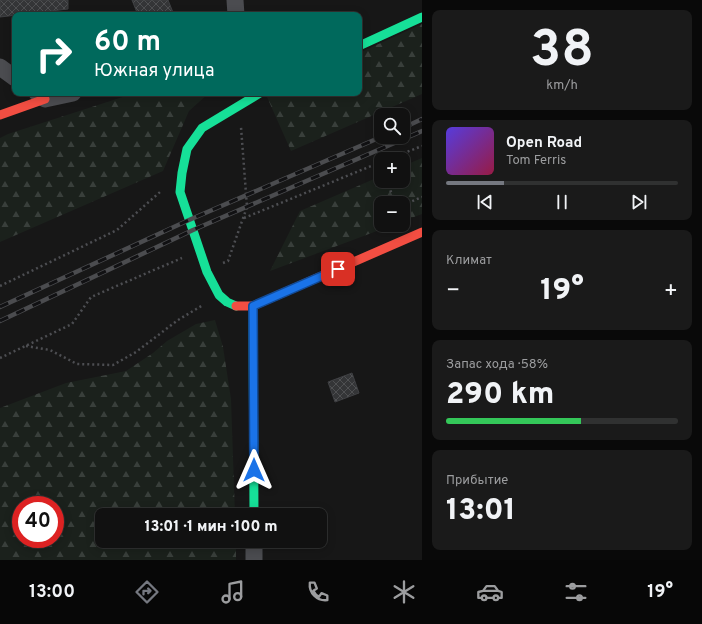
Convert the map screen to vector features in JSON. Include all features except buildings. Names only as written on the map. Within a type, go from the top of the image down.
[{"type":"street","points":[[235,0],[236,12]]},
{"type":"street","points":[[362,45],[422,17]]},
{"type":"street","points":[[0,68],[12,76]]},
{"type":"street","points":[[0,115],[41,96]]},
{"type":"street","points":[[254,96],[202,128],[186,149],[182,173],[180,192],[206,272],[219,295],[227,302],[237,306],[253,306],[422,232]]},
{"type":"street","points":[[253,306],[254,508]]},
{"type":"street","points":[[254,548],[254,560]]},
{"type":"path","points":[[206,272],[228,261],[247,207],[239,105]]},
{"type":"path","points":[[407,152],[422,146]]},
{"type":"path","points":[[243,218],[374,167]]},
{"type":"path","points":[[0,286],[117,230],[182,173]]},
{"type":"path","points":[[410,202],[422,197]]},
{"type":"path","points":[[0,358],[72,324],[91,297],[200,250]]},
{"type":"path","points":[[25,346],[50,350],[77,364],[112,365],[136,352],[178,320],[219,295]]},
{"type":"green space","points":[[422,24],[422,94],[390,108],[374,108],[374,115],[291,151],[267,97],[269,96],[362,96],[362,52]]},
{"type":"green space","points":[[126,96],[206,96],[189,111],[163,171],[0,242],[0,138],[8,134]]},
{"type":"green space","points":[[422,158],[422,214],[410,218],[410,196],[374,196],[374,232],[270,271],[300,211],[374,179],[374,188],[410,188],[410,163]]},
{"type":"green space","points":[[215,320],[223,347],[231,399],[235,508],[95,508],[95,548],[236,548],[236,560],[0,560],[0,408],[66,383],[126,371],[153,353],[167,341],[196,324]]},
{"type":"railway","points":[[410,125],[422,119]]},
{"type":"railway","points":[[0,321],[193,230],[422,131]]},
{"type":"railway","points":[[0,307],[189,220],[374,140]]},
{"type":"traffic: fast","points":[[362,45],[422,17]]},
{"type":"traffic: fast","points":[[236,306],[227,302],[219,295],[207,272],[180,192],[187,149],[202,128],[255,96]]},
{"type":"traffic: fast","points":[[253,306],[254,508]]},
{"type":"traffic: jam","points":[[0,115],[45,99]]},
{"type":"traffic: jam","points":[[236,306],[253,306],[422,232]]},
{"type":"route","points":[[254,470],[253,306],[338,269]]}]
